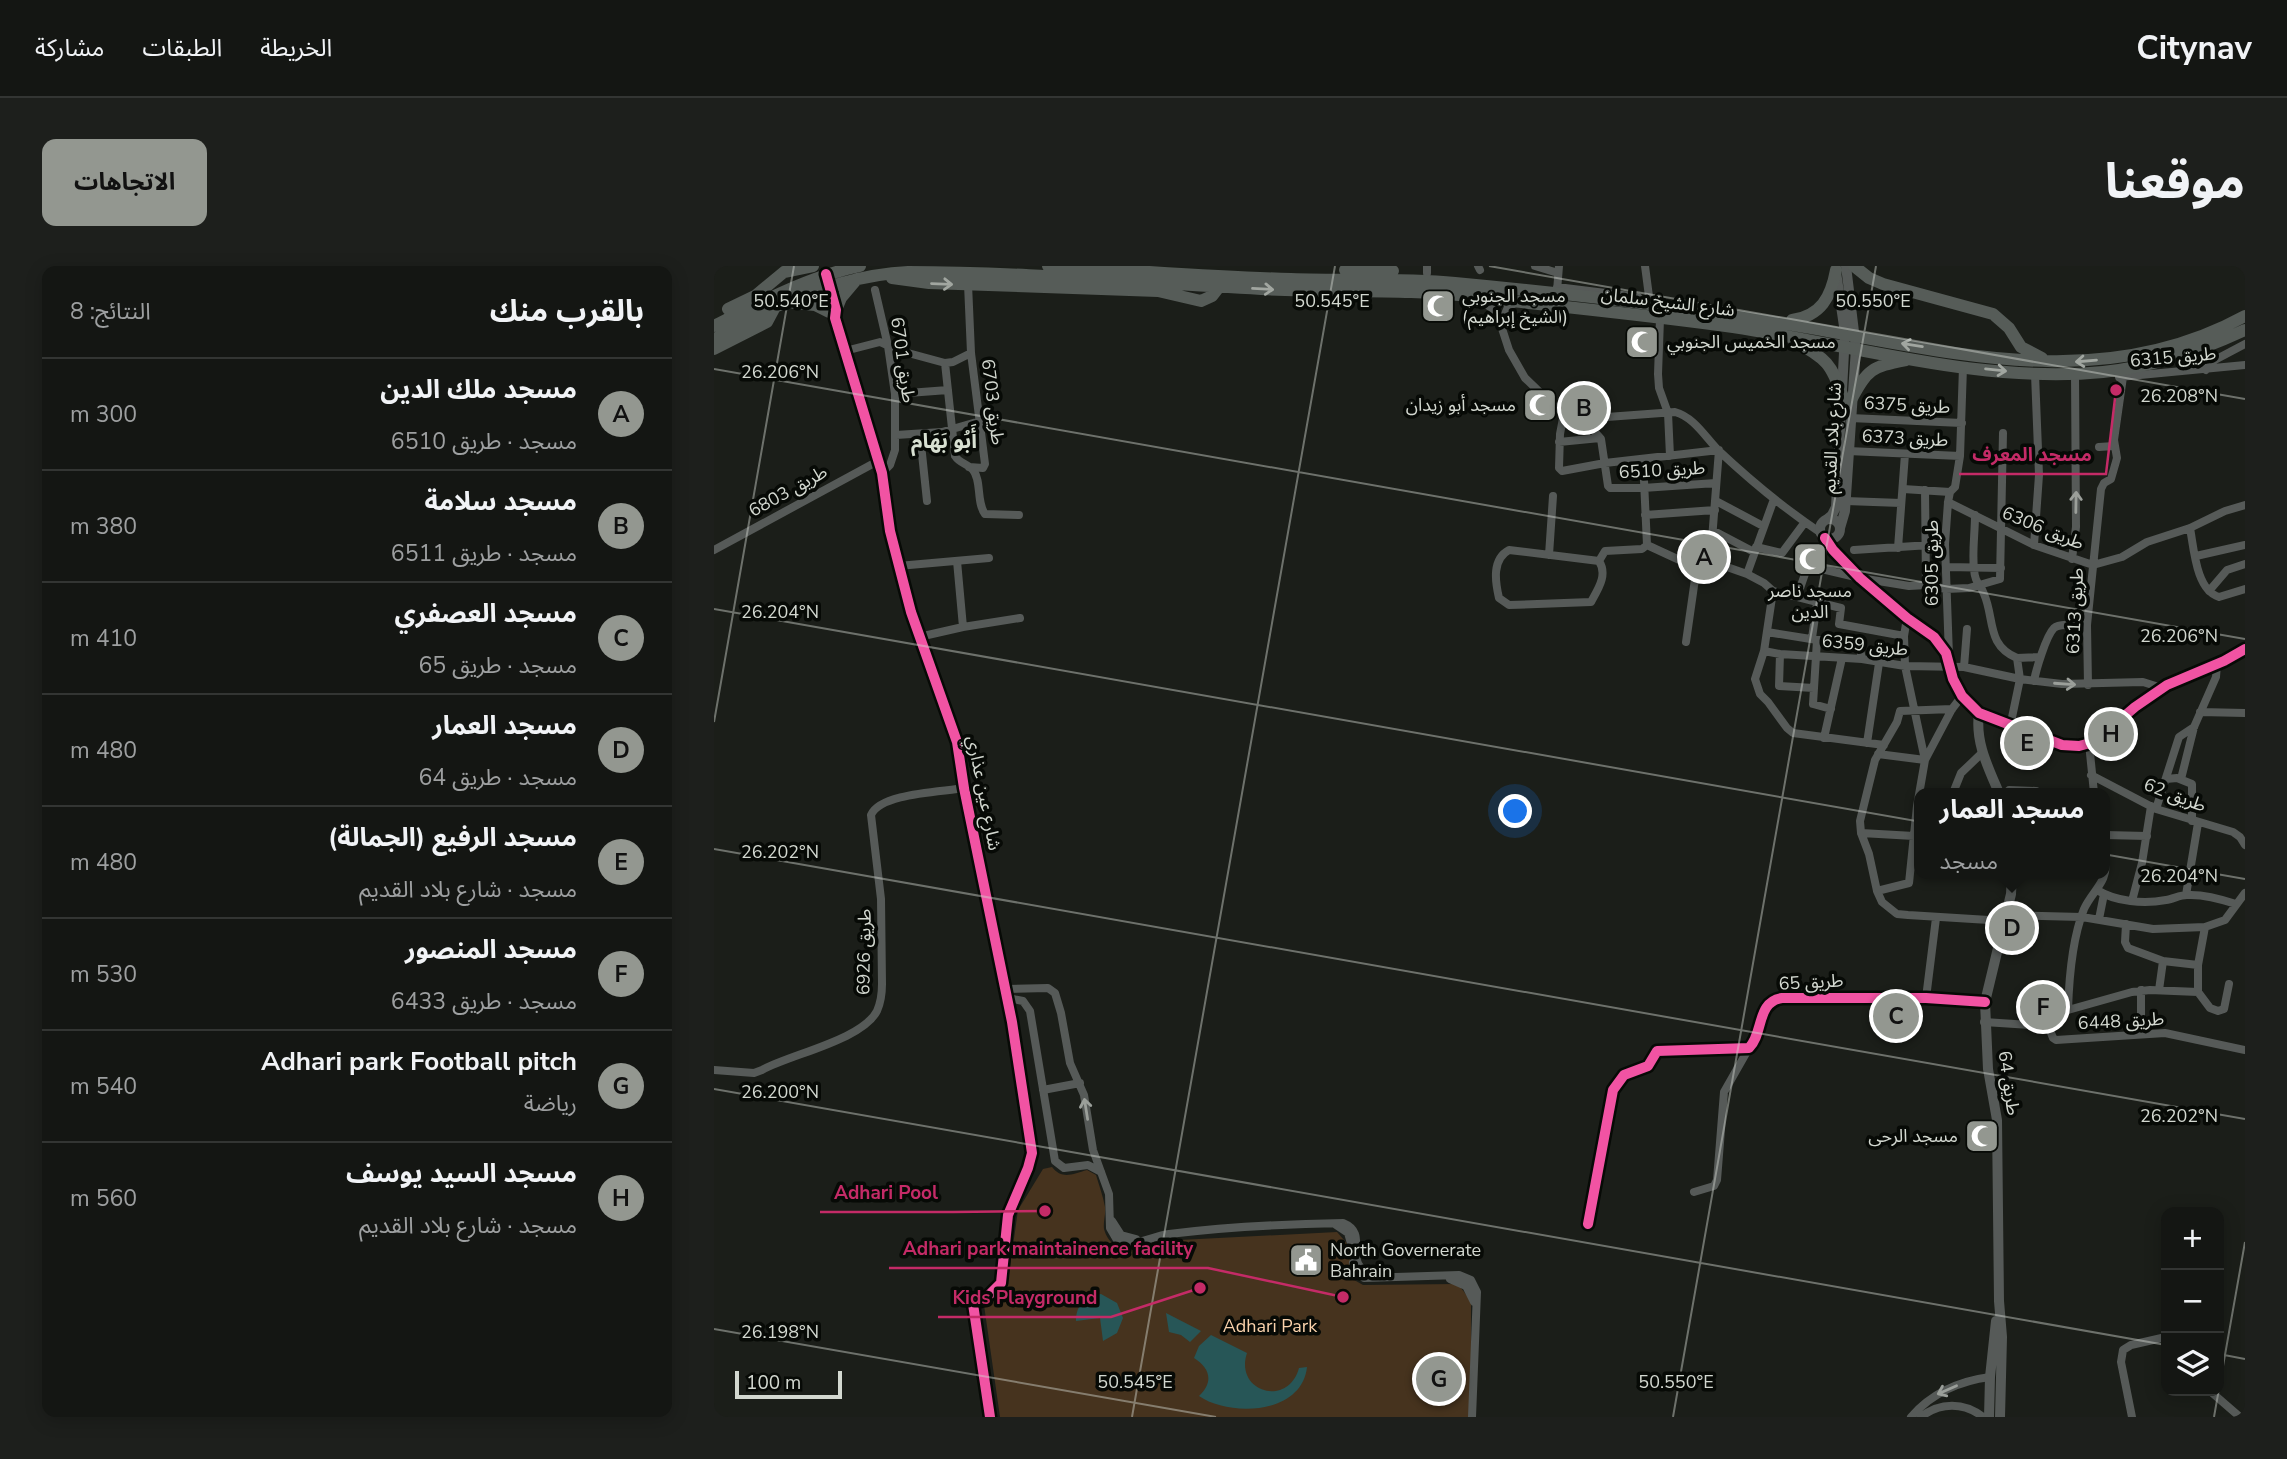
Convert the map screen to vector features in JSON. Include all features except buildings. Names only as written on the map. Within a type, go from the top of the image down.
[{"type":"main road","name":"شارع الشيخ سلمان","points":[[716,339],[804,281],[860,266]]},
{"type":"main road","name":"شارع الشيخ سلمان","points":[[1048,266],[1294,279],[1386,279],[1557,290],[1773,321],[1914,359],[2035,374],[2105,372],[2180,356],[2245,330]]},
{"type":"main road","points":[[1854,266],[1868,278],[1883,284],[1993,314],[2009,328],[2027,352],[2060,362]]},
{"type":"main road","points":[[1203,274],[1224,268],[1302,272],[1367,268],[1427,270],[1455,283]]},
{"type":"main road","points":[[1773,321],[1806,318],[1818,311],[1833,290],[1839,268]]},
{"type":"main road","points":[[714,316],[755,296],[784,272],[821,278]]},
{"type":"main road","name":"شارع الشيخ سلمان","points":[[781,305],[821,278],[857,279],[908,272],[1294,291],[1388,290],[1477,297],[1785,336],[2060,362],[2109,359],[2155,350],[2206,334],[2245,316]]},
{"type":"main road","points":[[874,275],[917,282],[1158,292],[1201,300],[1212,296],[1219,287]]},
{"type":"main road","points":[[716,339],[767,322],[781,305],[815,305],[833,313],[841,298],[857,279]]},
{"type":"main road","points":[[770,281],[804,281]]},
{"type":"main road","points":[[1785,336],[1819,355],[1832,369],[1847,399],[1871,370],[1884,364],[1914,359]]},
{"type":"street","points":[[1535,266],[1559,270],[1557,290]]},
{"type":"street","points":[[1645,266],[1650,304]]},
{"type":"street","name":"شارع بلاد القديم","points":[[1824,528],[1836,507],[1847,399],[1850,341],[1839,268]]},
{"type":"street","name":"شارع عين عذاري","points":[[821,278],[882,473],[898,566],[919,637],[953,726],[1007,993],[1032,1153],[1008,1215],[1001,1283],[993,1293],[975,1302],[973,1306],[990,1417]]},
{"type":"street","name":"طريق 6703","points":[[968,284],[971,353],[985,465],[982,468],[970,467]]},
{"type":"street","name":"طريق 6701","points":[[875,290],[888,346],[895,394],[896,435],[893,459],[882,473]]},
{"type":"street","points":[[1477,297],[1493,308],[1520,373],[1564,413],[1586,422],[1600,438],[1605,463],[1719,450]]},
{"type":"street","points":[[1501,323],[1508,307],[1517,302]]},
{"type":"street","points":[[1660,319],[1658,381],[1671,412],[1670,456]]},
{"type":"street","points":[[845,351],[880,342],[946,363],[971,353]]},
{"type":"street","points":[[2206,370],[2211,362],[2245,344]]},
{"type":"street","points":[[2232,352],[2230,358],[2234,366]]},
{"type":"street","points":[[946,363],[955,456],[975,473],[981,507],[985,514],[1019,515]]},
{"type":"street","name":"طريق 6315","points":[[2105,372],[2123,377],[2245,365]]},
{"type":"street","name":"طريق 6305","points":[[1949,666],[1945,544],[1949,497],[1955,487],[1960,456],[1963,367]]},
{"type":"street","points":[[2034,545],[2039,475],[2035,374]]},
{"type":"street","points":[[2072,559],[2076,527],[2076,374]]},
{"type":"street","name":"طريق 6313","points":[[2088,685],[2087,625],[2101,489],[2112,478],[2117,458],[2114,446],[2123,377]]},
{"type":"street","points":[[895,394],[948,390]]},
{"type":"street","name":"شارع بلاد القديم","points":[[1839,532],[1846,501],[1850,418],[1847,399]]},
{"type":"street","points":[[1586,422],[1607,417],[1671,412],[1688,418],[1774,499],[1805,522],[1824,528],[1832,539],[1839,532]]},
{"type":"street","name":"طريق 6510","points":[[1564,413],[1559,442],[1560,470],[1605,463],[1610,488],[1716,483]]},
{"type":"street","name":"طريق 6375","points":[[1850,418],[1962,423]]},
{"type":"street","points":[[896,435],[920,435],[952,430],[980,421]]},
{"type":"street","points":[[1797,597],[1806,571],[1813,567],[1860,578],[1946,589],[2000,579],[2003,433]]},
{"type":"street","points":[[920,435],[927,501]]},
{"type":"street","points":[[1559,442],[1600,438]]},
{"type":"street","points":[[2099,447],[2114,446]]},
{"type":"street","name":"طريق 6510","points":[[1710,565],[1719,450]]},
{"type":"street","name":"طريق 6373","points":[[1848,451],[1960,456]]},
{"type":"street","points":[[1898,548],[1905,454]]},
{"type":"street","points":[[1643,459],[1647,545]]},
{"type":"street","name":"طريق 6803","points":[[714,550],[878,461]]},
{"type":"street","points":[[1903,489],[1924,490],[1949,497]]},
{"type":"street","points":[[1924,490],[1926,585]]},
{"type":"street","points":[[1549,555],[1553,496]]},
{"type":"street","name":"طريق 6306","points":[[1949,497],[2000,529],[2034,545],[2093,565],[2115,560],[2147,542],[2245,505]]},
{"type":"street","points":[[1747,574],[1774,499]]},
{"type":"street","points":[[1846,501],[1901,503]]},
{"type":"street","points":[[1644,515],[1715,505],[1763,526]]},
{"type":"street","points":[[1975,515],[1973,567],[1977,585],[1984,594],[1991,629],[2002,650],[2017,658],[2039,657]]},
{"type":"street","points":[[1824,528],[1835,521],[1845,556],[1860,578]]},
{"type":"street","points":[[1714,531],[1755,549],[1780,554],[1805,522]]},
{"type":"street","points":[[1824,528],[1833,550],[1860,578],[1934,637],[1946,653],[1962,696],[1979,713],[2062,746],[2089,743],[2102,736],[2162,688],[2245,649]]},
{"type":"street","points":[[2190,528],[2203,580],[2213,594]]},
{"type":"street","points":[[1854,550],[1945,544]]},
{"type":"street","points":[[1600,561],[1605,551],[1642,549],[1647,545]]},
{"type":"street","points":[[1647,545],[1686,563],[1727,567],[1747,574],[1773,591],[1841,608],[1838,624],[1904,636]]},
{"type":"street","points":[[2196,556],[2245,545]]},
{"type":"street","points":[[1509,550],[1600,561],[1603,566],[1602,580],[1591,602],[1509,606],[1503,602],[1498,592],[1498,561],[1502,554],[1509,550]]},
{"type":"street","points":[[898,566],[989,558]]},
{"type":"street","points":[[957,562],[963,627]]},
{"type":"street","points":[[2213,594],[2227,570],[2245,564]]},
{"type":"street","points":[[1686,642],[1697,565]]},
{"type":"street","points":[[1947,567],[2001,568]]},
{"type":"street","points":[[2213,594],[2245,589]]},
{"type":"street","points":[[1773,591],[1764,651],[1755,679],[1760,694],[1793,733],[1884,745]]},
{"type":"street","points":[[1817,603],[1815,639],[1818,656],[1814,705],[1831,709]]},
{"type":"street","points":[[919,637],[1020,618]]},
{"type":"street","points":[[1907,618],[1904,636],[1905,666],[1910,701],[1915,709],[1925,760],[1921,788]]},
{"type":"street","points":[[2034,681],[2039,657],[2056,627],[2087,625]]},
{"type":"street","points":[[1851,640],[1854,628]]},
{"type":"street","points":[[1964,667],[1967,629]]},
{"type":"street","points":[[1767,632],[1815,639],[1851,640],[1859,644],[1861,659]]},
{"type":"street","name":"طريق 6359","points":[[1764,651],[1861,659],[1905,666],[1964,667],[2034,681],[2088,685],[2143,682],[2162,688]]},
{"type":"street","points":[[1780,654],[1779,685],[1814,688]]},
{"type":"street","points":[[1824,738],[1842,658]]},
{"type":"street","points":[[2010,727],[2020,679],[2017,658]]},
{"type":"street","points":[[1867,743],[1879,663]]},
{"type":"street","points":[[2181,779],[2194,727],[2216,677],[2217,664]]},
{"type":"street","points":[[1925,760],[1952,709],[1962,696]]},
{"type":"street","points":[[1952,709],[1900,711],[1898,722],[1872,769],[1860,821],[1860,834],[1865,842],[1877,891],[1888,909],[1897,914],[1936,918],[2082,917],[2153,929],[2205,927],[2223,922],[2245,893]]},
{"type":"street","points":[[2200,712],[2245,713]]},
{"type":"street","points":[[1979,713],[1982,753],[1997,788]]},
{"type":"street","points":[[2132,901],[2143,863],[2153,807],[2166,779],[2179,737],[2194,727]]},
{"type":"street","points":[[2089,743],[2093,788]]},
{"type":"street","points":[[1955,788],[1961,773],[1982,753]]},
{"type":"street","points":[[1878,754],[1925,760]]},
{"type":"street","name":"طريق 62","points":[[2091,775],[2153,807],[2233,832],[2245,845]]},
{"type":"street","points":[[2166,779],[2181,779],[2192,784],[2195,822],[2186,895]]},
{"type":"street","name":"طريق 6926","points":[[714,1070],[754,1073],[847,1036],[872,1017],[881,998],[882,984],[881,899],[871,815],[874,809],[890,799],[964,788]]},
{"type":"street","points":[[1860,834],[1914,836],[1909,883],[1877,891]]},
{"type":"street","points":[[2110,835],[2147,836]]},
{"type":"street","name":"طريق 64","points":[[1989,1417],[1996,1377],[1999,1301],[1997,1120],[1988,1069],[1984,1002],[2006,918],[2011,879]]},
{"type":"street","points":[[2099,919],[2100,892],[2104,879]]},
{"type":"street","points":[[2100,892],[2132,901],[2166,900],[2186,895],[2212,897],[2236,904]]},
{"type":"street","points":[[2068,1010],[2069,984],[2082,917],[2089,900],[2100,892]]},
{"type":"street","points":[[1926,998],[1936,918]]},
{"type":"street","points":[[2126,924],[2125,942],[2128,948],[2163,961],[2198,965]]},
{"type":"street","points":[[2205,927],[2198,965],[2199,992],[2210,1008],[2218,1011],[2224,1009],[2229,984]]},
{"type":"street","points":[[2159,990],[2163,961]]},
{"type":"street","points":[[1007,993],[1048,988],[1053,991],[1060,1008],[1070,1063],[1080,1083],[1093,1150],[1104,1174],[1110,1199],[1110,1218],[1124,1237],[1144,1240],[1187,1232],[1343,1223],[1352,1228],[1356,1237],[1354,1251],[1362,1270],[1378,1277],[1459,1275],[1471,1280],[1477,1292],[1472,1417]]},
{"type":"street","points":[[2141,990],[2141,1034]]},
{"type":"street","points":[[1984,1021],[2048,1025],[2068,1010],[2141,990],[2199,992]]},
{"type":"street","points":[[1007,993],[1023,1001],[1030,1012],[1055,1161],[1064,1168],[1086,1165],[1104,1174]]},
{"type":"street","name":"طريق 65","points":[[1749,1048],[1755,1042],[1763,1014],[1774,1000],[1926,998],[1984,1002]]},
{"type":"street","name":"طريق 6448","points":[[2048,1025],[2056,1040],[2173,1034],[2245,1050]]},
{"type":"street","points":[[1588,1224],[1613,1090],[1624,1075],[1648,1066],[1657,1051],[1749,1048]]},
{"type":"street","points":[[1694,1192],[1714,1186],[1717,1180],[1724,1092],[1749,1048]]},
{"type":"street","points":[[1043,1090],[1080,1083]]},
{"type":"street","points":[[1086,1165],[1093,1150]]},
{"type":"street","points":[[2132,1417],[2121,1362],[2123,1350],[2131,1345],[2161,1338]]},
{"type":"street","points":[[1923,1411],[1951,1388],[1996,1377]]},
{"type":"street","name":"طريق 64","points":[[1996,1377],[2000,1417]]},
{"type":"street","points":[[2216,1396],[2240,1417]]},
{"type":"street","points":[[1910,1417],[1923,1411],[1954,1405],[1972,1409],[1983,1417]]},
{"type":"green space","name":"Adhari Park","points":[[1052,1167],[1064,1175],[1087,1170],[1096,1175],[1105,1207],[1104,1229],[1113,1244],[1120,1247],[1136,1247],[1160,1241],[1337,1232],[1351,1248],[1349,1277],[1363,1285],[1458,1284],[1471,1301],[1471,1417],[1000,1417],[984,1305],[1003,1294],[1007,1288],[1018,1210],[1043,1169]]},
{"type":"water","points":[[1101,1294],[1117,1303],[1123,1318],[1117,1333],[1103,1341],[1100,1318],[1076,1321],[1082,1302]]},
{"type":"water","points":[[1166,1313],[1201,1331],[1190,1342],[1181,1335],[1169,1332]]},
{"type":"water","points":[[1211,1335],[1247,1353],[1245,1366],[1248,1377],[1264,1390],[1284,1388],[1293,1380],[1299,1368],[1307,1367],[1302,1383],[1292,1395],[1279,1403],[1262,1407],[1245,1409],[1212,1403],[1199,1396],[1207,1386],[1208,1376],[1204,1366],[1194,1358],[1199,1346]]},
{"type":"cycle path","points":[[826,274],[836,310],[835,318],[882,473],[890,531],[911,612],[957,742],[1012,1022],[1032,1153],[1008,1215],[1001,1283],[985,1299],[973,1304],[990,1417]]},
{"type":"cycle path","points":[[1825,538],[1860,578],[1934,637],[1946,653],[1953,679],[1962,696],[1979,713],[2062,745],[2079,746],[2094,742],[2135,707],[2167,685],[2245,649]]},
{"type":"cycle path","points":[[1588,1224],[1613,1090],[1624,1075],[1648,1066],[1657,1051],[1749,1048],[1754,1042],[1768,1005],[1782,998],[1926,998],[1985,1002]]},
{"type":"place","name":"مسجد الجنوبي (الشيخ إبراهيم)","points":[[1438,306]]},
{"type":"place","name":"مسجد الخميس الجنوبي","points":[[1642,342]]},
{"type":"place","name":"مسجد المعرف","points":[[2116,390]]},
{"type":"place","name":"مسجد أبو زيدان","points":[[1540,405]]},
{"type":"place","name":"مسجد سلامة","points":[[1584,408]]},
{"type":"place","name":"مسجد ملك الدين","points":[[1704,557]]},
{"type":"place","name":"مسجد ناصر الدين","points":[[1810,559]]},
{"type":"place","name":"مسجد السيد يوسف","points":[[2111,734]]},
{"type":"place","name":"مسجد الرفيع (الجمالة)","points":[[2027,743]]},
{"type":"place","name":"مسجد العمار","points":[[2012,928]]},
{"type":"place","name":"مسجد المنصور","points":[[2043,1007]]},
{"type":"place","name":"مسجد العصفري","points":[[1896,1016]]},
{"type":"place","name":"مسجد الرحى","points":[[1982,1136]]},
{"type":"place","name":"Adhari Pool","points":[[1045,1211]]},
{"type":"place","name":"North Governerate Bahrain","points":[[1306,1260]]},
{"type":"place","name":"Kids Playground","points":[[1200,1288]]},
{"type":"place","name":"Adhari park maintainence facility","points":[[1343,1297]]},
{"type":"place","name":"Adhari park Football pitch","points":[[1439,1379]]},
{"type":"district","name":"أَبُو بَهَام","points":[[944,441]]}]
